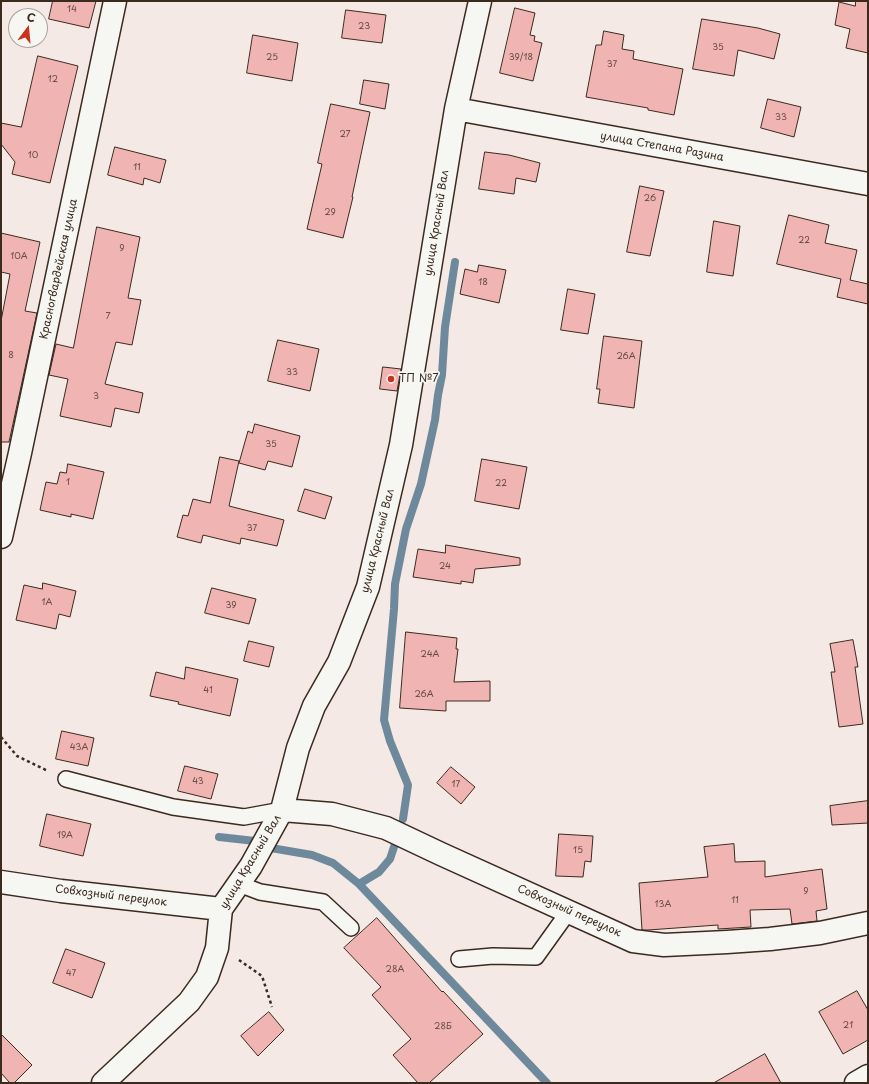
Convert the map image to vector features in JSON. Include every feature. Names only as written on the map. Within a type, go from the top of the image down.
[{"type":"street","name":"Красногвардейская улица","points":[[1,537],[115,1]]},
{"type":"street","name":"улица Красный Вал","points":[[103,1083],[189,1002],[207,977],[217,948],[221,909],[251,866],[282,810],[298,748],[312,713],[339,662],[368,586],[401,446],[456,109],[480,1]]},
{"type":"street","name":"улица Степана Разина","points":[[456,109],[868,184]]},
{"type":"street","name":"Совхозный переулок","points":[[282,810],[332,814],[386,828],[634,940],[664,945],[770,939],[820,933],[868,923]]},
{"type":"street","name":"Совхозный переулок","points":[[1,882],[61,891],[221,909]]},
{"type":"street","points":[[856,1083],[868,1076]]},
{"type":"lane","points":[[66,779],[173,807],[244,817],[282,810]]},
{"type":"lane","points":[[239,884],[260,892],[323,902],[351,928]]},
{"type":"lane","points":[[459,959],[493,956],[536,957],[569,911]]},
{"type":"path","points":[[1,737],[18,756],[66,779]]},
{"type":"path","points":[[217,948],[241,961],[262,976],[272,1008]]},
{"type":"building","points":[[53,1],[96,1],[89,28],[49,19]]},
{"type":"building","points":[[856,1],[868,1],[868,53],[846,48],[850,29],[835,25],[839,2],[855,6]]},
{"type":"building","points":[[515,8],[535,13],[530,35],[535,36],[534,41],[542,43],[533,81],[500,73]]},
{"type":"building","points":[[346,10],[386,15],[382,43],[342,38]]},
{"type":"building","points":[[702,19],[758,28],[780,34],[774,59],[738,50],[734,76],[693,69]]},
{"type":"building","points":[[604,31],[624,35],[622,49],[634,51],[633,59],[683,69],[674,115],[648,110],[648,108],[586,97],[596,45],[601,45]]},
{"type":"building","points":[[253,35],[298,43],[292,81],[247,73]]},
{"type":"building","points":[[38,56],[78,66],[50,183],[12,174],[15,162],[1,144],[1,123],[21,127]]},
{"type":"building","points":[[364,80],[389,84],[385,109],[360,104]]},
{"type":"building","points":[[768,99],[801,107],[794,137],[761,128]]},
{"type":"building","points":[[331,104],[370,112],[343,238],[307,229],[322,164],[318,163]]},
{"type":"building","points":[[115,147],[166,160],[160,183],[144,178],[143,185],[108,175]]},
{"type":"building","points":[[485,152],[509,155],[540,163],[536,182],[516,178],[514,194],[479,189]]},
{"type":"building","points":[[640,186],[664,191],[650,256],[627,252]]},
{"type":"building","points":[[789,215],[829,225],[825,243],[857,250],[850,280],[868,284],[868,304],[837,297],[841,279],[777,264]]},
{"type":"building","points":[[714,221],[740,226],[733,276],[707,272]]},
{"type":"building","points":[[97,227],[140,237],[128,298],[141,300],[132,345],[116,342],[105,384],[143,393],[139,413],[115,408],[111,427],[60,416],[68,379],[49,375],[56,344],[73,348]]},
{"type":"building","points":[[1,233],[40,242],[25,311],[37,313],[9,442],[1,442],[1,321],[10,274],[1,272]]},
{"type":"building","points":[[479,265],[506,270],[499,303],[460,294],[465,269],[477,272]]},
{"type":"building","points":[[568,289],[595,294],[588,334],[561,330]]},
{"type":"building","points":[[604,336],[642,341],[634,408],[598,403],[600,389],[597,389]]},
{"type":"building","points":[[278,340],[319,349],[310,391],[268,381]]},
{"type":"building","name":"ТП №7","points":[[383,367],[401,369],[397,391],[380,389]]},
{"type":"building","points":[[255,424],[300,436],[292,467],[268,461],[265,470],[239,463],[248,431],[252,433]]},
{"type":"building","points":[[220,457],[239,461],[229,506],[284,520],[277,546],[241,538],[240,544],[203,535],[201,543],[177,537],[183,515],[188,516],[193,499],[210,503]]},
{"type":"building","points":[[482,459],[527,467],[519,509],[475,501]]},
{"type":"building","points":[[68,464],[104,472],[93,519],[71,514],[71,517],[40,510],[46,482],[57,484],[60,472],[66,473]]},
{"type":"building","points":[[305,489],[332,497],[325,519],[298,511]]},
{"type":"building","points":[[446,545],[520,558],[520,565],[475,569],[473,583],[461,581],[461,584],[413,577],[418,549],[445,553]]},
{"type":"building","points":[[43,583],[76,591],[70,617],[59,614],[56,629],[16,620],[24,585],[42,589]]},
{"type":"building","points":[[212,588],[256,599],[249,624],[205,613]]},
{"type":"building","points":[[406,632],[457,638],[456,649],[458,649],[454,682],[490,681],[490,701],[446,701],[446,711],[400,708]]},
{"type":"building","points":[[853,640],[858,667],[855,667],[863,724],[839,727],[831,672],[835,672],[830,644]]},
{"type":"building","points":[[249,641],[274,647],[269,667],[244,661]]},
{"type":"building","points":[[186,667],[238,679],[230,716],[178,704],[179,702],[150,696],[156,672],[184,679]]},
{"type":"building","points":[[62,731],[94,738],[88,766],[56,759]]},
{"type":"building","points":[[185,766],[218,774],[211,799],[178,791]]},
{"type":"building","points":[[451,767],[475,787],[461,804],[437,783]]},
{"type":"building","points":[[868,801],[868,823],[832,825],[830,806]]},
{"type":"building","points":[[47,814],[91,824],[83,856],[40,846]]},
{"type":"building","points":[[559,834],[593,836],[591,862],[585,861],[583,877],[556,876]]},
{"type":"building","points":[[734,844],[735,862],[765,861],[765,877],[822,869],[827,909],[816,911],[817,921],[792,924],[790,909],[750,910],[751,927],[718,929],[718,925],[642,930],[639,883],[708,877],[704,847]]},
{"type":"building","points":[[377,918],[442,992],[443,991],[483,1034],[429,1083],[418,1083],[393,1055],[411,1039],[372,995],[381,987],[344,948]]},
{"type":"building","points":[[66,949],[105,963],[92,998],[53,983]]},
{"type":"building","points":[[857,991],[868,1010],[868,1040],[843,1054],[819,1012]]},
{"type":"building","points":[[269,1012],[284,1030],[258,1056],[241,1036]]},
{"type":"building","points":[[1,1034],[32,1065],[14,1083],[10,1083],[1,1073]]},
{"type":"building","points":[[765,1054],[781,1083],[714,1083]]},
{"type":"waterway","points":[[403,819],[408,785],[390,741],[384,720],[395,584],[406,529],[421,484],[435,420],[442,375],[445,327],[455,262]]},
{"type":"waterway","points":[[219,837],[255,841]]},
{"type":"waterway","points":[[359,884],[379,872],[390,859],[397,838]]},
{"type":"waterway","points":[[271,848],[312,855],[333,863],[359,884],[547,1083]]},
{"type":"place","name":"ТП №7","points":[[391,379]]}]
